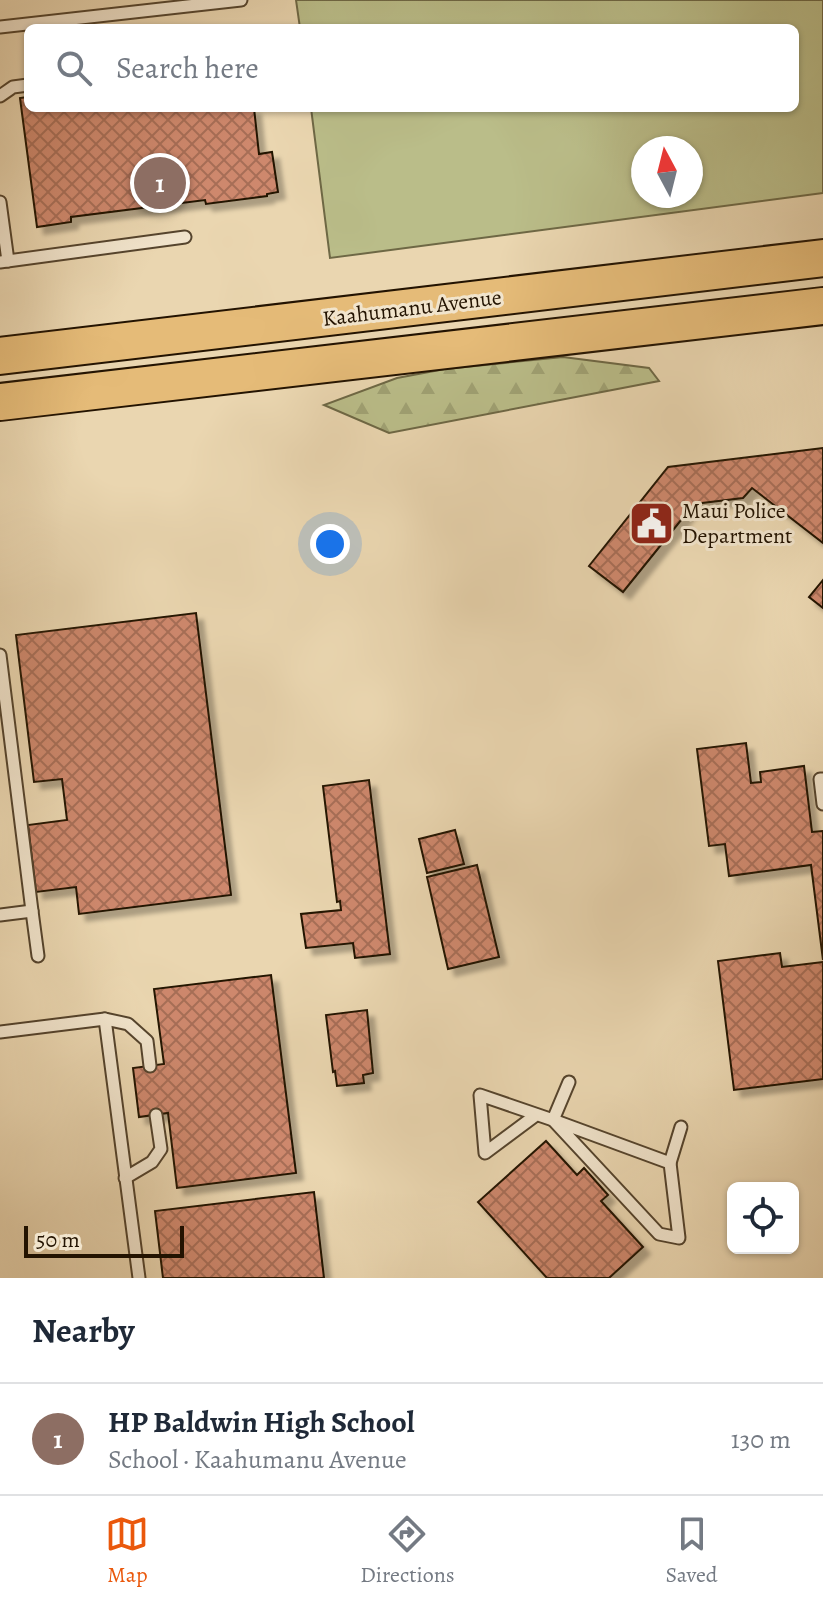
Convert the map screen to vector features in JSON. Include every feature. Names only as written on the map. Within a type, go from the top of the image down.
[{"type":"main road","name":"Kaahumanu Avenue","points":[[0,356],[823,258]]},
{"type":"main road","name":"Kaahumanu Avenue","points":[[0,402],[823,306]]},
{"type":"main road","points":[[0,411],[43,397]]},
{"type":"lane","points":[[59,24],[241,0]]},
{"type":"lane","points":[[0,27],[24,26]]},
{"type":"lane","points":[[0,96],[13,87],[24,86]]},
{"type":"lane","points":[[0,202],[4,262],[185,237]]},
{"type":"lane","points":[[0,655],[38,956]]},
{"type":"lane","points":[[823,779],[820,779],[823,804]]},
{"type":"lane","points":[[0,915],[32,911]]},
{"type":"lane","points":[[0,1032],[105,1019],[128,1024],[147,1041],[150,1066]]},
{"type":"lane","points":[[105,1019],[139,1278]]},
{"type":"lane","points":[[553,1120],[569,1082]]},
{"type":"lane","points":[[536,1115],[485,1153],[480,1095],[553,1120],[670,1163]]},
{"type":"lane","points":[[125,1178],[152,1162],[161,1149],[156,1115]]},
{"type":"lane","points":[[553,1120],[659,1234],[679,1238],[670,1163],[681,1127]]},
{"type":"green space","points":[[296,0],[823,0],[823,193],[330,258],[312,112],[799,112],[799,24],[299,24]]},
{"type":"green space","points":[[563,357],[649,368],[659,381],[389,433],[324,405],[397,378],[445,369]]},
{"type":"building","points":[[20,98],[24,98],[24,112],[254,112],[259,154],[272,152],[278,192],[206,204],[205,200],[71,217],[71,222],[37,227]]},
{"type":"building","name":"Maui Police Department","points":[[823,448],[823,543],[752,488],[743,498],[694,504],[623,592],[589,566],[668,467]]},
{"type":"building","name":"Maui Police Department","points":[[823,580],[823,608],[809,597]]},
{"type":"building","points":[[196,613],[231,895],[79,914],[76,887],[36,892],[28,825],[67,820],[62,779],[34,782],[16,635]]},
{"type":"building","points":[[746,743],[751,783],[761,782],[760,772],[804,766],[812,832],[823,831],[823,960],[811,865],[729,876],[725,844],[709,846],[697,749]]},
{"type":"building","points":[[369,780],[390,954],[355,958],[353,943],[306,948],[301,914],[341,910],[340,901],[337,902],[323,786]]},
{"type":"building","points":[[455,830],[464,864],[427,873],[419,839]]},
{"type":"building","points":[[477,865],[499,957],[448,969],[427,877]]},
{"type":"building","points":[[780,953],[782,967],[823,962],[823,1079],[734,1090],[718,961]]},
{"type":"building","points":[[271,975],[296,1173],[177,1188],[168,1113],[139,1117],[133,1068],[164,1064],[154,989]]},
{"type":"building","points":[[367,1010],[373,1073],[363,1075],[364,1083],[337,1086],[326,1015]]},
{"type":"building","points":[[546,1141],[577,1175],[584,1168],[608,1195],[601,1201],[643,1247],[609,1278],[547,1278],[478,1202]]},
{"type":"building","points":[[314,1192],[324,1278],[163,1278],[155,1211]]},
{"type":"place","name":"HP Baldwin High School","points":[[160,183]]},
{"type":"place","name":"Maui Police Department","points":[[651,523]]}]
